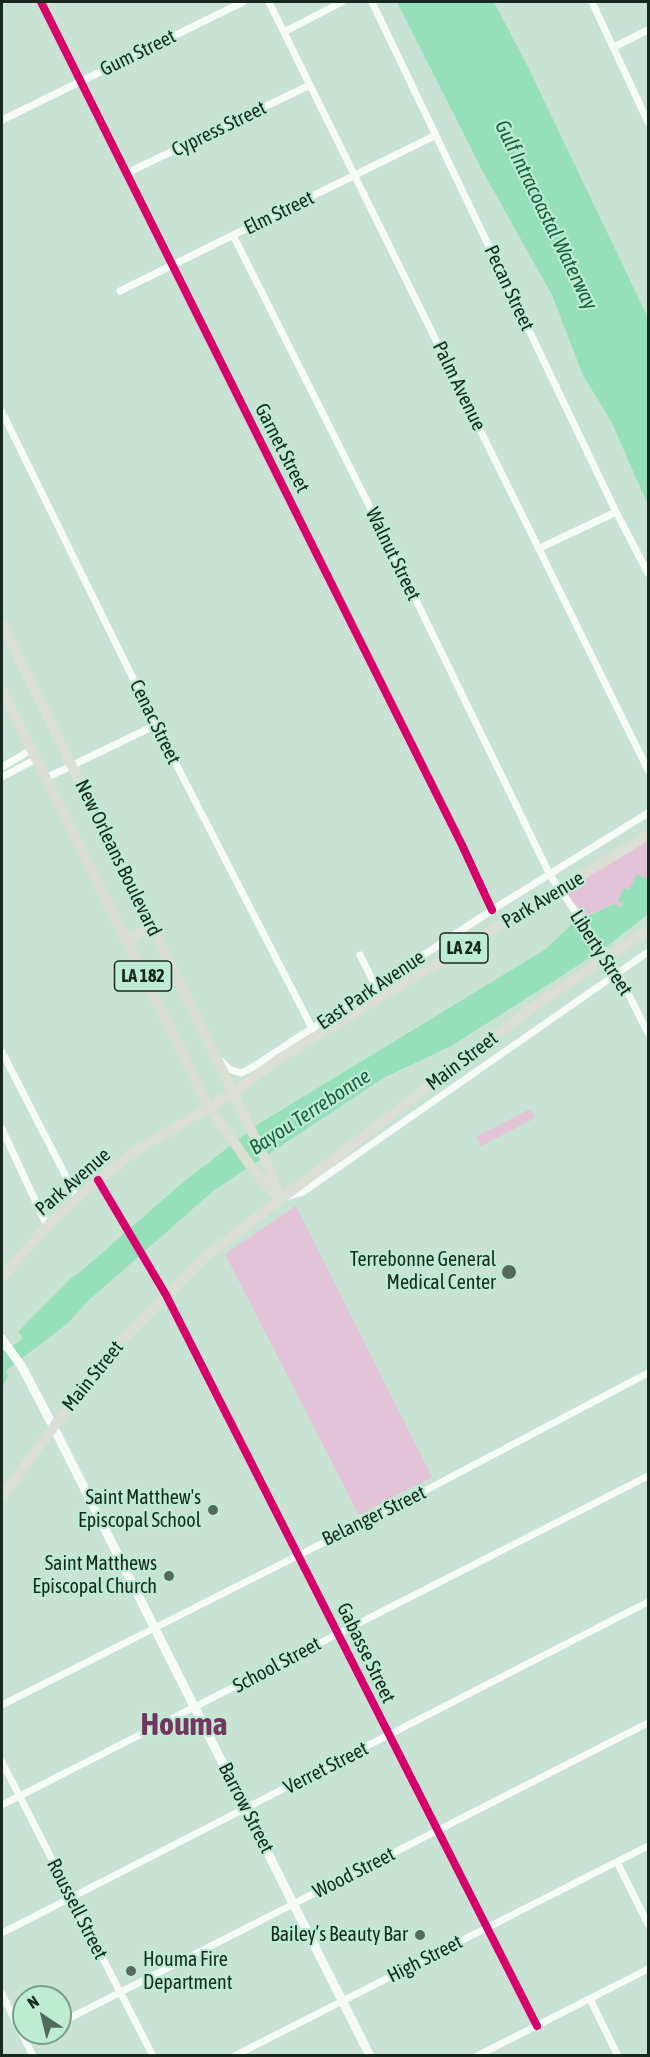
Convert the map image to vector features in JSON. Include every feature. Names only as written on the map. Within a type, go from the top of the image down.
[{"type":"main road","name":"New Orleans Boulevard","points":[[2,624],[233,1093]]},
{"type":"main road","name":"New Orleans Boulevard","points":[[2,690],[208,1107]]},
{"type":"main road","name":"Park Avenue","points":[[2,1277],[47,1226],[131,1154],[233,1093],[279,1059],[648,835]]},
{"type":"main road","points":[[126,941],[152,926]]},
{"type":"main road","name":"Main Street","points":[[2,1497],[53,1426],[121,1341],[206,1256],[536,1005],[648,930]]},
{"type":"main road","name":"LA 182","points":[[233,1093],[267,1163],[281,1199]]},
{"type":"main road","name":"LA 182","points":[[208,1107],[255,1172],[281,1199]]},
{"type":"main road","name":"Barrow Street","points":[[3,1340],[53,1426],[370,2055]]},
{"type":"street","name":"Garnet Street","points":[[41,2],[492,910]]},
{"type":"street","name":"Gum Street","points":[[2,120],[243,2]]},
{"type":"street","name":"Palm Avenue","points":[[269,2],[648,770]]},
{"type":"street","points":[[284,32],[342,2]]},
{"type":"street","name":"Pecan Street","points":[[372,2],[616,512],[648,573]]},
{"type":"street","points":[[592,2],[648,122]]},
{"type":"street","points":[[614,47],[648,30]]},
{"type":"street","name":"Cypress Street","points":[[127,173],[310,84]]},
{"type":"street","name":"Elm Street","points":[[120,291],[355,177],[436,135]]},
{"type":"street","name":"Walnut Street","points":[[233,236],[398,563],[550,875]]},
{"type":"street","name":"Cenac Street","points":[[2,412],[156,726],[313,1030]]},
{"type":"street","points":[[540,548],[616,512]]},
{"type":"street","points":[[46,778],[156,726]]},
{"type":"street","points":[[2,767],[34,754]]},
{"type":"street","points":[[2,777],[34,754]]},
{"type":"street","name":"East Park Avenue","points":[[216,1057],[229,1069],[241,1073],[313,1030],[492,910],[648,813]]},
{"type":"street","name":"Liberty Street","points":[[550,875],[618,973],[648,1033]]},
{"type":"street","name":"Main Street","points":[[281,1199],[303,1192],[648,952]]},
{"type":"street","points":[[360,956],[376,987]]},
{"type":"street","points":[[2,1052],[77,1198]]},
{"type":"street","points":[[2,1129],[47,1226]]},
{"type":"street","name":"Gabasse Street","points":[[98,1180],[166,1295],[537,2026]]},
{"type":"street","name":"Belanger Street","points":[[2,1705],[298,1553],[398,1505],[648,1373]]},
{"type":"street","name":"School Street","points":[[2,1805],[648,1476]]},
{"type":"street","name":"Verret Street","points":[[2,1933],[648,1602]]},
{"type":"street","name":"Wood Street","points":[[72,2016],[648,1724]]},
{"type":"street","name":"Roussell Street","points":[[2,1762],[153,2055]]},
{"type":"street","name":"High Street","points":[[234,2055],[648,1846]]},
{"type":"street","points":[[617,1862],[648,1924]]},
{"type":"street","points":[[477,2055],[648,1969]]},
{"type":"street","points":[[2,1994],[12,2014]]},
{"type":"street","points":[[590,1999],[618,2055]]},
{"type":"shaded area","points":[[648,834],[648,879],[637,875],[629,890],[625,888],[621,907],[613,904],[581,918],[559,888]]},
{"type":"shaded area","points":[[530,1109],[535,1118],[481,1146],[476,1137]]},
{"type":"shaded area","points":[[296,1206],[432,1477],[359,1515],[225,1254]]},
{"type":"water","name":"Gulf Intracoastal Waterway","points":[[397,2],[494,2],[527,65],[648,318],[648,505],[612,423],[583,375],[552,295],[481,168]]},
{"type":"water","name":"Bayou Terrebonne","points":[[637,874],[648,879],[648,914],[610,944],[560,977],[451,1046],[385,1077],[213,1191],[89,1300],[67,1324],[9,1368],[6,1371],[8,1376],[2,1388],[2,1352],[20,1341],[23,1337],[18,1332],[72,1277],[181,1184],[257,1125],[546,949],[572,924],[613,904],[621,907],[623,903],[618,901],[624,888],[629,890]]},
{"type":"cycle path","points":[[41,2],[462,845],[492,910]]},
{"type":"cycle path","points":[[98,1180],[166,1295],[537,2026]]},
{"type":"place","name":"Terrebonne General Medical Center","points":[[509,1272]]},
{"type":"place","name":"Saint Matthew's Episcopal School","points":[[213,1510]]},
{"type":"place","name":"Saint Matthews Episcopal Church","points":[[169,1576]]},
{"type":"place","name":"Bailey’s Beauty Bar","points":[[420,1935]]},
{"type":"place","name":"Houma Fire Department","points":[[131,1971]]},
{"type":"district","name":"Houma","points":[[184,1725]]}]
